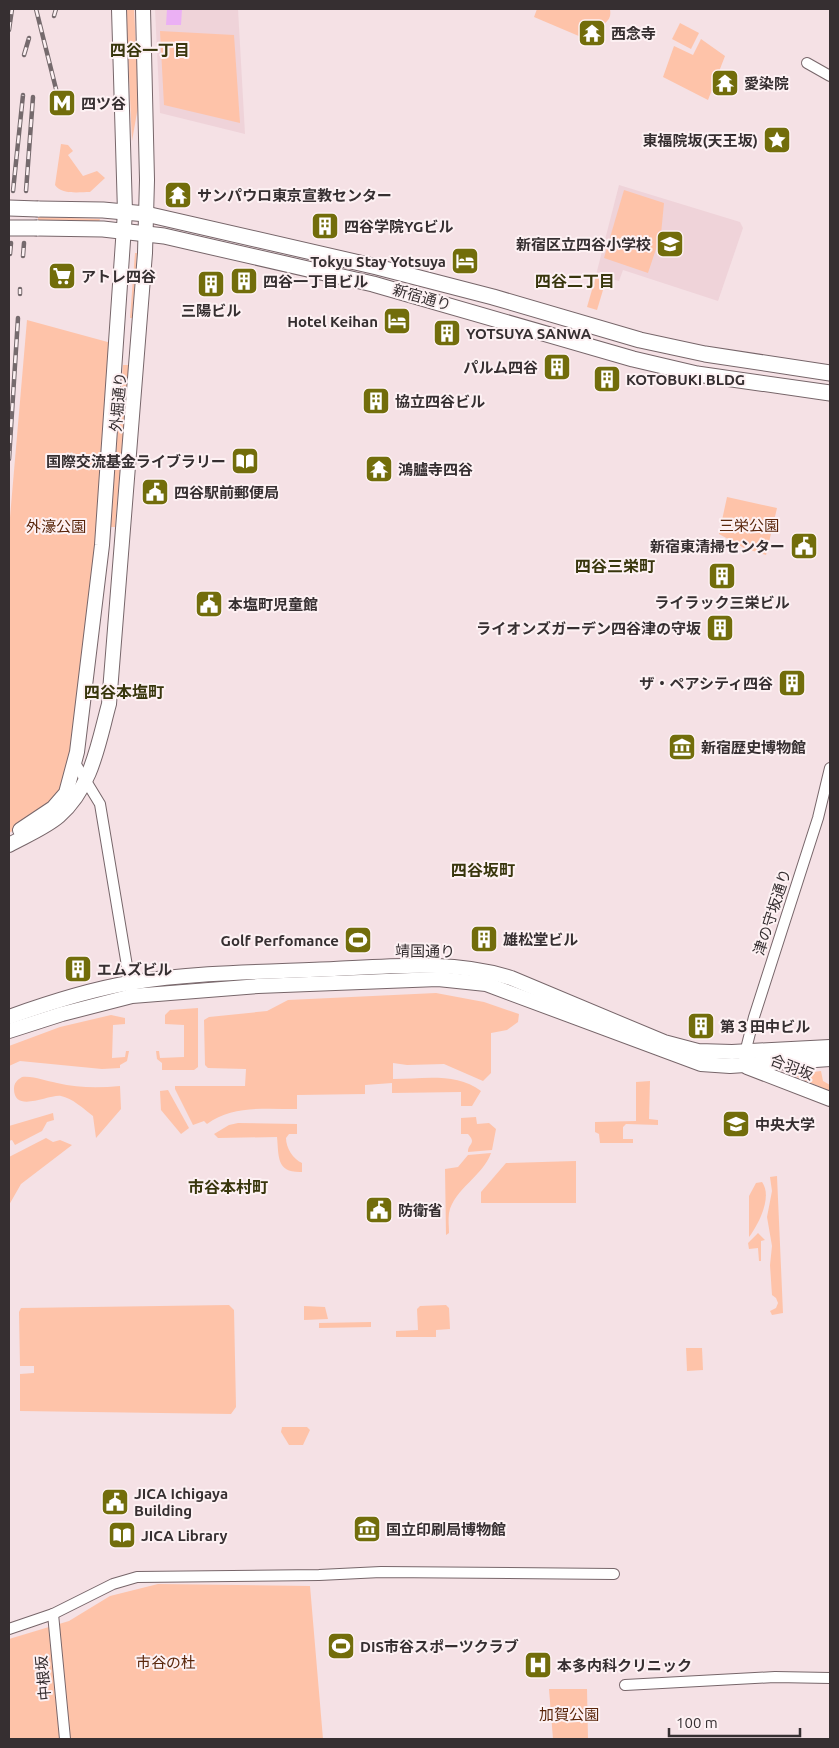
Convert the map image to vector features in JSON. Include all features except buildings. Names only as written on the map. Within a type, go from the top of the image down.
[{"type":"highway","name":"新宿通り","points":[[9,208],[146,214],[377,267],[493,297],[640,340],[705,354],[830,373]]},
{"type":"highway","name":"新宿通り","points":[[9,228],[123,231],[164,236],[373,284],[633,359],[697,374],[830,393]]},
{"type":"main road","name":"外堀通り","points":[[9,837],[53,808],[66,793],[75,763],[102,545],[125,212],[120,9]]},
{"type":"main road","name":"外堀通り","points":[[9,845],[58,817],[76,800],[87,779],[109,704],[136,383],[146,233],[143,9]]},
{"type":"main road","name":"靖国通り","points":[[9,1016],[60,1000],[257,972],[393,966],[443,966],[489,971],[676,1046],[704,1052],[745,1052],[830,1047]]},
{"type":"main road","name":"靖国通り","points":[[9,1031],[131,989],[258,986],[393,979],[461,981],[486,984],[692,1062],[742,1066],[830,1059]]},
{"type":"main road","points":[[745,1052],[759,1064],[790,1083]]},
{"type":"main road","points":[[773,1073],[772,1070],[775,1066],[797,1061]]},
{"type":"main road","name":"合羽坂","points":[[742,1066],[830,1099]]},
{"type":"street","points":[[808,63],[830,76]]},
{"type":"street","points":[[75,763],[87,779],[100,804],[131,989]]},
{"type":"street","name":"津の守坂通り","points":[[742,1066],[755,1012],[818,818],[830,768]]},
{"type":"street","points":[[9,1629],[53,1614],[113,1584],[150,1576],[319,1575],[381,1572],[614,1574]]},
{"type":"street","name":"中根坂","points":[[53,1614],[65,1739]]},
{"type":"street","points":[[625,1685],[783,1677],[830,1678]]},
{"type":"shaded area","points":[[155,9],[238,9],[245,134],[160,113]]},
{"type":"shaded area","points":[[167,9],[182,9],[181,25],[166,25]]},
{"type":"shaded area","name":"新宿区立四谷小学校","points":[[619,185],[740,222],[743,228],[718,301],[623,270],[619,281],[596,275]]},
{"type":"green space","points":[[126,9],[134,9],[139,101],[132,141]]},
{"type":"green space","name":"西念寺","points":[[537,9],[610,9],[610,14],[609,19],[604,24],[594,23],[590,31],[604,37],[600,45],[534,17]]},
{"type":"green space","points":[[680,23],[699,33],[691,49],[672,39]]},
{"type":"green space","points":[[160,31],[234,35],[240,123],[164,105]]},
{"type":"green space","points":[[701,39],[725,56],[708,100],[663,77],[674,46],[693,55]]},
{"type":"green space","points":[[61,144],[68,145],[73,151],[68,155],[83,176],[97,171],[105,178],[90,192],[66,192],[55,185]]},
{"type":"green space","points":[[624,190],[664,203],[661,234],[648,273],[604,258]]},
{"type":"green space","points":[[38,217],[100,219],[99,222],[38,220]]},
{"type":"green space","points":[[135,253],[137,253],[132,318],[130,318]]},
{"type":"green space","points":[[596,276],[606,280],[597,310],[587,307]]},
{"type":"green space","name":"外濠公園","points":[[27,320],[115,344],[102,545],[68,783],[53,808],[9,833],[9,529]]},
{"type":"green space","points":[[123,365],[129,365],[129,369],[115,527],[110,527]]},
{"type":"green space","name":"三栄公園","points":[[727,497],[777,508],[766,555],[744,548],[719,534]]},
{"type":"green space","points":[[436,993],[484,1002],[519,1014],[518,1022],[507,1030],[491,1033],[491,1073],[483,1081],[444,1064],[407,1065],[393,1063],[393,1079],[439,1078],[461,1081],[471,1085],[481,1091],[472,1106],[461,1106],[461,1092],[392,1093],[392,1083],[365,1085],[365,1094],[297,1095],[297,1109],[250,1109],[228,1114],[207,1124],[204,1121],[193,1125],[175,1089],[175,1086],[245,1086],[246,1069],[208,1068],[205,1065],[204,1020],[209,1017],[267,1011],[288,1000]]},
{"type":"green space","points":[[198,1008],[198,1067],[194,1070],[162,1070],[162,1063],[157,1059],[156,1051],[159,1051],[160,1058],[184,1057],[184,1025],[165,1024],[165,1015],[170,1010]]},
{"type":"green space","points":[[111,1015],[125,1018],[125,1024],[113,1025],[112,1058],[125,1057],[126,1051],[129,1051],[127,1061],[120,1065],[120,1068],[102,1069],[20,1061],[9,1066],[9,1046],[60,1027]]},
{"type":"green space","points":[[821,1071],[823,1081],[830,1085],[830,1091],[797,1077],[798,1074]]},
{"type":"green space","points":[[22,1077],[81,1087],[120,1086],[121,1109],[96,1138],[93,1116],[69,1099],[56,1096],[26,1102],[20,1100],[16,1096],[14,1087],[16,1082]]},
{"type":"green space","points":[[650,1081],[649,1119],[658,1120],[658,1125],[626,1124],[623,1127],[623,1139],[633,1139],[633,1143],[600,1143],[599,1134],[595,1132],[595,1122],[636,1121],[636,1082]]},
{"type":"green space","points":[[168,1090],[189,1128],[181,1134],[161,1110],[160,1091]]},
{"type":"green space","points":[[53,1113],[54,1120],[47,1122],[42,1131],[15,1145],[12,1140],[9,1141],[9,1126]]},
{"type":"green space","points":[[476,1117],[477,1124],[489,1123],[496,1129],[492,1150],[468,1152],[472,1140],[468,1134],[461,1134],[461,1118]]},
{"type":"green space","points":[[238,1123],[297,1124],[297,1134],[289,1134],[286,1142],[293,1156],[302,1163],[302,1172],[294,1172],[283,1167],[279,1157],[277,1137],[218,1138],[214,1134],[229,1125]]},
{"type":"green space","points":[[46,1138],[53,1142],[60,1140],[72,1145],[21,1184],[9,1205],[9,1157]]},
{"type":"green space","points":[[491,1153],[482,1169],[462,1190],[452,1204],[449,1213],[449,1233],[446,1235],[445,1169],[458,1167],[468,1155]]},
{"type":"green space","points":[[576,1161],[576,1203],[481,1203],[481,1192],[506,1163]]},
{"type":"green space","points":[[777,1176],[783,1313],[772,1315],[770,1311],[776,1308],[778,1303],[772,1295],[770,1265],[772,1246],[767,1217],[772,1191],[770,1177]]},
{"type":"green space","points":[[762,1182],[766,1195],[765,1203],[760,1218],[749,1237],[749,1196],[756,1183]]},
{"type":"green space","points":[[758,1233],[765,1240],[761,1241],[761,1261],[759,1261],[758,1248],[749,1249],[748,1243]]},
{"type":"green space","points":[[229,1305],[234,1310],[236,1407],[231,1414],[20,1411],[20,1374],[34,1373],[34,1366],[20,1366],[19,1312],[21,1308]]},
{"type":"green space","points":[[446,1305],[449,1308],[450,1329],[436,1330],[436,1337],[396,1337],[396,1331],[418,1330],[417,1309],[420,1306]]},
{"type":"green space","points":[[304,1306],[325,1307],[328,1319],[304,1320]]},
{"type":"green space","points":[[371,1322],[371,1327],[319,1328],[319,1323]]},
{"type":"green space","points":[[686,1348],[702,1348],[703,1370],[687,1371]]},
{"type":"green space","points":[[282,1427],[307,1427],[310,1430],[303,1445],[289,1445],[281,1432]]},
{"type":"green space","name":"市谷の杜","points":[[158,1584],[310,1586],[323,1739],[9,1739],[9,1639],[69,1621],[110,1596]]},
{"type":"green space","name":"加賀公園","points":[[549,1689],[587,1689],[588,1739],[553,1739]]},
{"type":"railway","points":[[9,30],[12,9]]},
{"type":"railway","points":[[36,9],[58,97]]},
{"type":"railway","points":[[54,16],[56,9]]},
{"type":"railway","points":[[24,55],[29,38]]},
{"type":"railway","points":[[13,191],[23,95]]},
{"type":"railway","points":[[26,191],[33,97]]},
{"type":"railway","points":[[10,254],[11,243]]},
{"type":"railway","points":[[23,256],[24,243]]},
{"type":"railway","points":[[20,289],[20,294]]},
{"type":"railway","points":[[9,459],[18,318]]},
{"type":"place","name":"西念寺","points":[[592,33]]},
{"type":"place","name":"愛染院","points":[[725,83]]},
{"type":"place","name":"四ツ谷","points":[[62,103]]},
{"type":"place","name":"東福院坂(天王坂)","points":[[777,140]]},
{"type":"place","name":"サンパウロ東京宣教センター","points":[[178,195]]},
{"type":"place","name":"四谷学院YGビル","points":[[325,226]]},
{"type":"place","name":"新宿区立四谷小学校","points":[[670,244]]},
{"type":"place","name":"Tokyu Stay Yotsuya","points":[[465,261]]},
{"type":"place","name":"アトレ四谷","points":[[62,276]]},
{"type":"place","name":"四谷一丁目ビル","points":[[244,281]]},
{"type":"place","name":"三陽ビル","points":[[211,284]]},
{"type":"place","name":"Hotel Keihan","points":[[397,321]]},
{"type":"place","name":"YOTSUYA SANWA","points":[[447,333]]},
{"type":"place","name":"パルム四谷","points":[[557,367]]},
{"type":"place","name":"KOTOBUKI BLDG","points":[[607,379]]},
{"type":"place","name":"協立四谷ビル","points":[[376,401]]},
{"type":"place","name":"国際交流基金ライブラリー","points":[[245,461]]},
{"type":"place","name":"鴻臚寺四谷","points":[[379,469]]},
{"type":"place","name":"四谷駅前郵便局","points":[[155,492]]},
{"type":"place","name":"新宿東清掃センター","points":[[804,546]]},
{"type":"place","name":"ライラック三栄ビル","points":[[722,576]]},
{"type":"place","name":"本塩町児童館","points":[[209,604]]},
{"type":"place","name":"ライオンズガーデン四谷津の守坂","points":[[720,628]]},
{"type":"place","name":"ザ・ペアシティ四谷","points":[[792,683]]},
{"type":"place","name":"新宿歴史博物館","points":[[682,747]]},
{"type":"place","name":"雄松堂ビル","points":[[484,939]]},
{"type":"place","name":"Golf Perfomance","points":[[358,940]]},
{"type":"place","name":"エムズビル","points":[[78,969]]},
{"type":"place","name":"第３田中ビル","points":[[701,1026]]},
{"type":"place","name":"中央大学","points":[[736,1124]]},
{"type":"place","name":"防衛省","points":[[379,1210]]},
{"type":"place","name":"JICA Ichigaya Building","points":[[115,1502]]},
{"type":"place","name":"国立印刷局博物館","points":[[367,1529]]},
{"type":"place","name":"JICA Library","points":[[122,1535]]},
{"type":"place","name":"DIS市谷スポーツクラブ","points":[[341,1646]]},
{"type":"place","name":"本多内科クリニック","points":[[538,1665]]},
{"type":"district","name":"四谷一丁目","points":[[150,50]]},
{"type":"district","name":"四谷二丁目","points":[[575,281]]},
{"type":"district","name":"四谷三栄町","points":[[615,566]]},
{"type":"district","name":"四谷本塩町","points":[[124,692]]},
{"type":"district","name":"四谷坂町","points":[[483,870]]},
{"type":"district","name":"市谷本村町","points":[[228,1187]]}]
